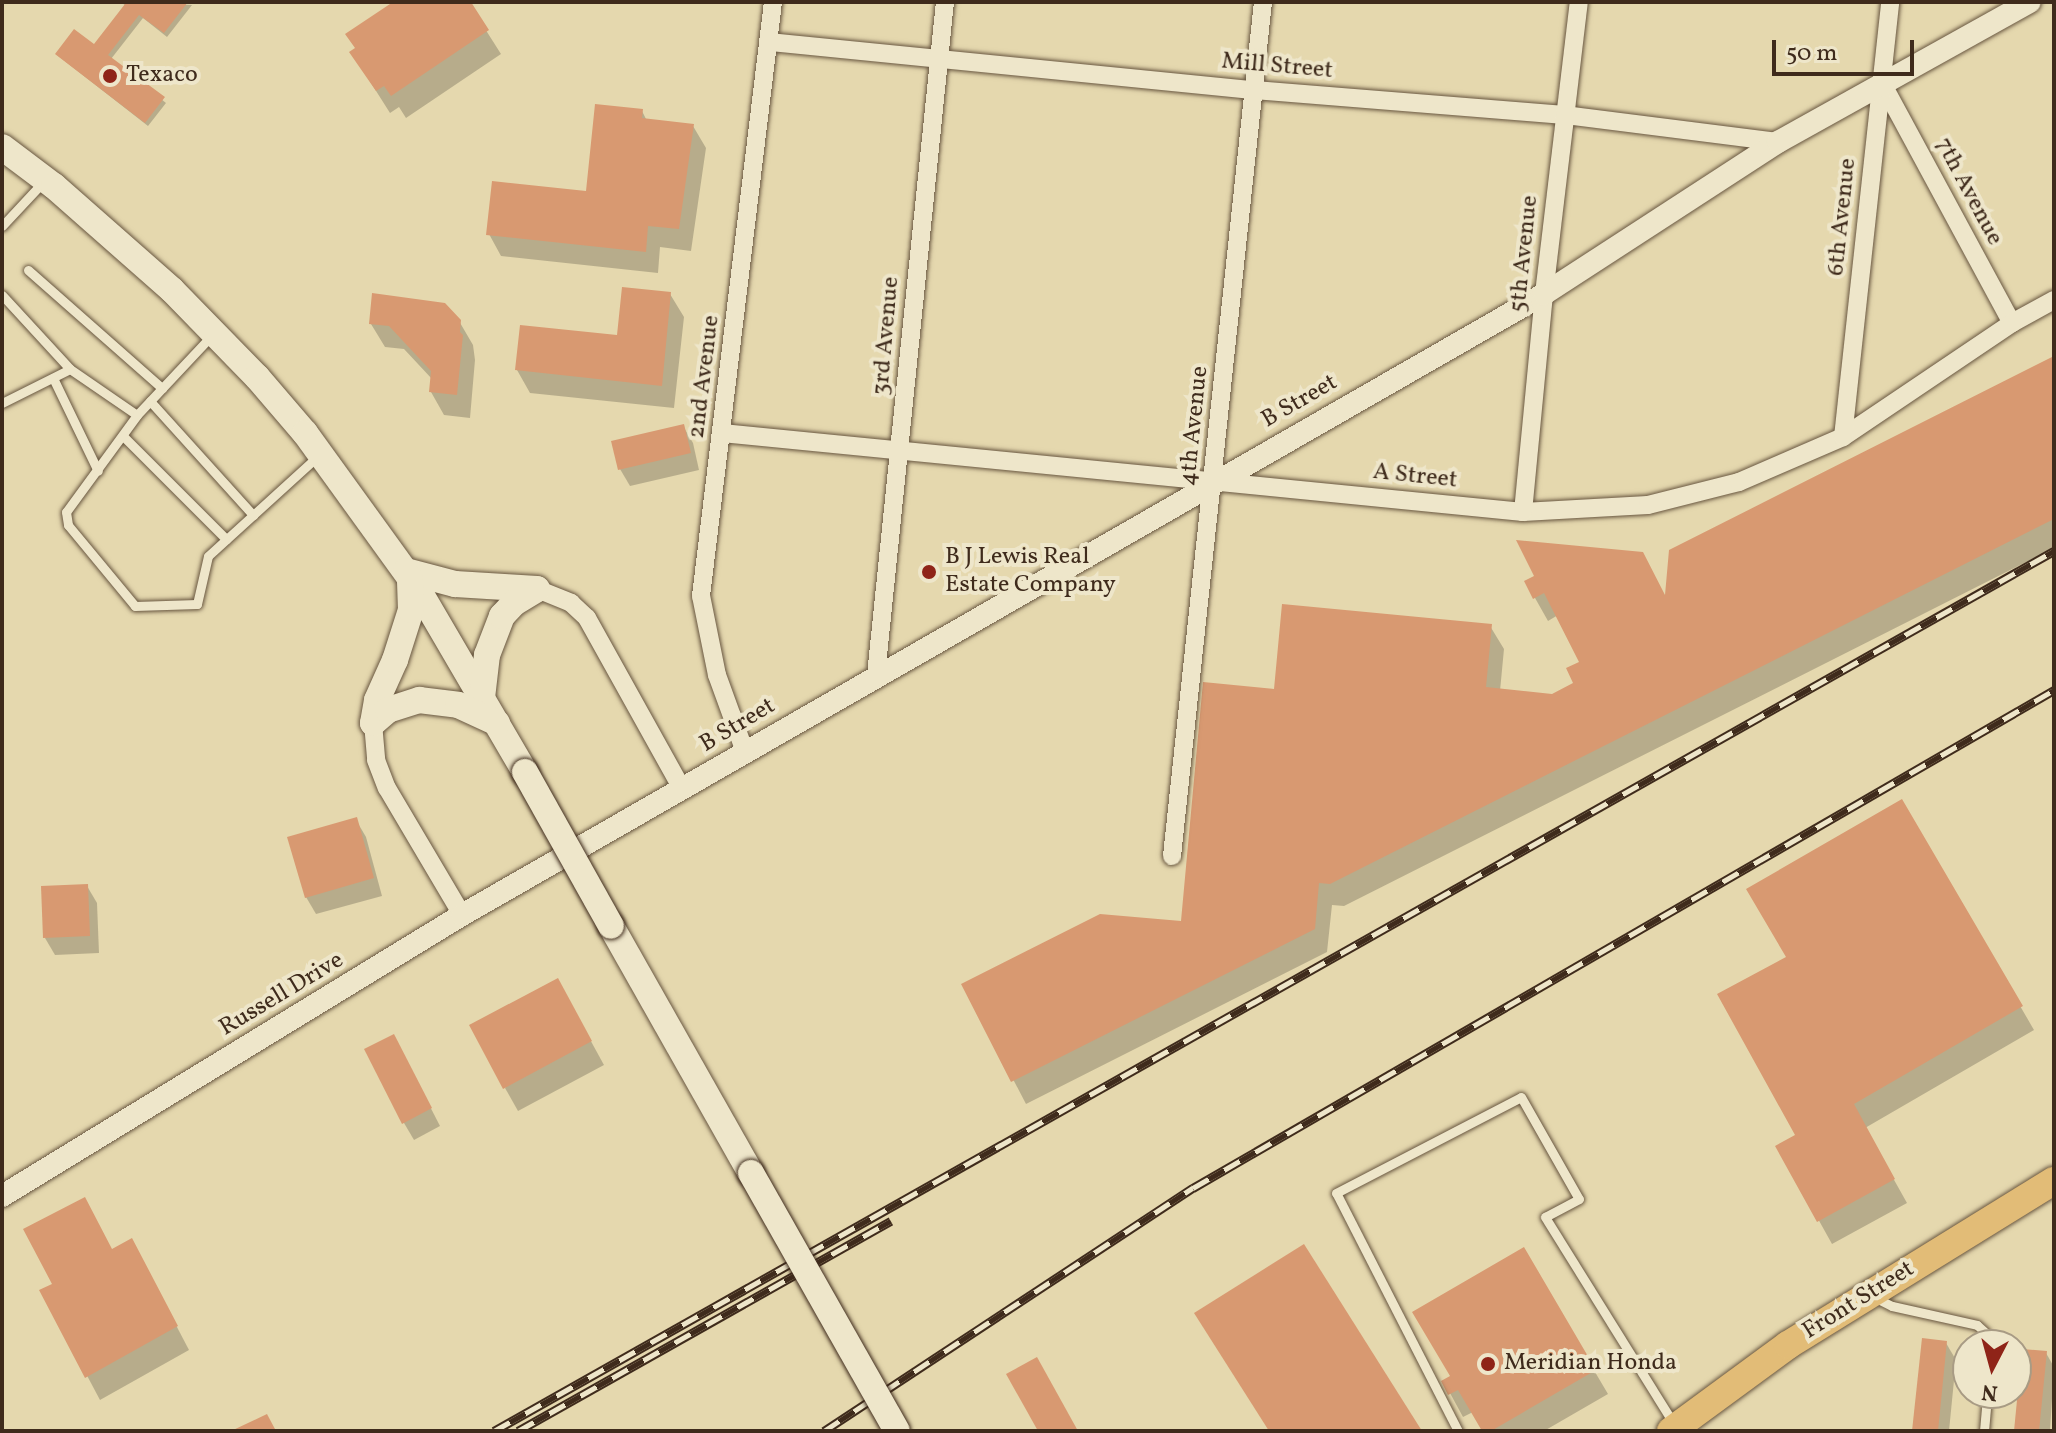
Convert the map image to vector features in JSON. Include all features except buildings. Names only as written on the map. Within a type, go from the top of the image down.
[{"type":"main road","points":[[2,147],[136,256],[257,377],[321,453],[408,573],[525,772],[897,1431]]},
{"type":"main road","points":[[408,573],[455,584],[537,589]]},
{"type":"main road","points":[[373,723],[377,700],[395,660],[411,610],[408,573]]},
{"type":"main road","points":[[482,698],[487,655],[502,616],[514,603],[537,589]]},
{"type":"main road","points":[[373,723],[388,710],[419,700],[458,705],[497,723]]},
{"type":"main road","name":"Front Street","points":[[1673,1429],[1788,1345],[2054,1181]]},
{"type":"street","name":"2nd Avenue","points":[[745,752],[717,675],[701,596],[773,2]]},
{"type":"street","name":"3rd Avenue","points":[[876,675],[945,2]]},
{"type":"street","name":"4th Avenue","points":[[1172,856],[1263,2]]},
{"type":"street","name":"5th Avenue","points":[[1523,512],[1544,294],[1579,2]]},
{"type":"street","name":"6th Avenue","points":[[1843,437],[1890,2]]},
{"type":"street","name":"B Street","points":[[592,844],[876,675],[1544,294],[1778,142],[2030,2]]},
{"type":"street","name":"Mill Street","points":[[770,42],[1254,90],[1565,115],[1778,142]]},
{"type":"street","name":"7th Avenue","points":[[1882,83],[2012,323]]},
{"type":"street","name":"A Street","points":[[722,433],[901,448],[1523,512],[1648,505],[1739,482],[1843,437],[2012,323],[2054,300]]},
{"type":"street","points":[[537,589],[571,603],[587,618],[682,789]]},
{"type":"street","points":[[373,723],[376,760],[387,788],[462,915]]},
{"type":"street","name":"Russell Drive","points":[[2,1196],[462,915],[592,844]]},
{"type":"lane","points":[[2,226],[46,180]]},
{"type":"lane","points":[[28,270],[162,388]]},
{"type":"lane","points":[[2,295],[70,369],[137,415]]},
{"type":"lane","points":[[214,333],[137,415],[66,512],[68,525],[135,606],[197,604],[208,556],[321,453]]},
{"type":"lane","points":[[2,403],[70,369]]},
{"type":"lane","points":[[53,378],[98,471]]},
{"type":"lane","points":[[150,401],[253,515]]},
{"type":"lane","points":[[123,436],[226,539]]},
{"type":"lane","points":[[1458,1431],[1336,1193],[1521,1097],[1579,1199],[1545,1217],[1673,1429]]},
{"type":"lane","points":[[1869,1295],[1892,1306],[1977,1325],[1982,1329]]},
{"type":"lane","points":[[1984,1431],[1986,1409]]},
{"type":"railway","points":[[494,1431],[2054,551]]},
{"type":"railway","points":[[824,1431],[1193,1188],[2054,690]]},
{"type":"railway","points":[[518,1431],[891,1221]]},
{"type":"place","name":"Texaco","points":[[110,76]]},
{"type":"place","name":"B J Lewis Real Estate Company","points":[[929,572]]},
{"type":"place","name":"Meridian Honda","points":[[1488,1364]]}]
